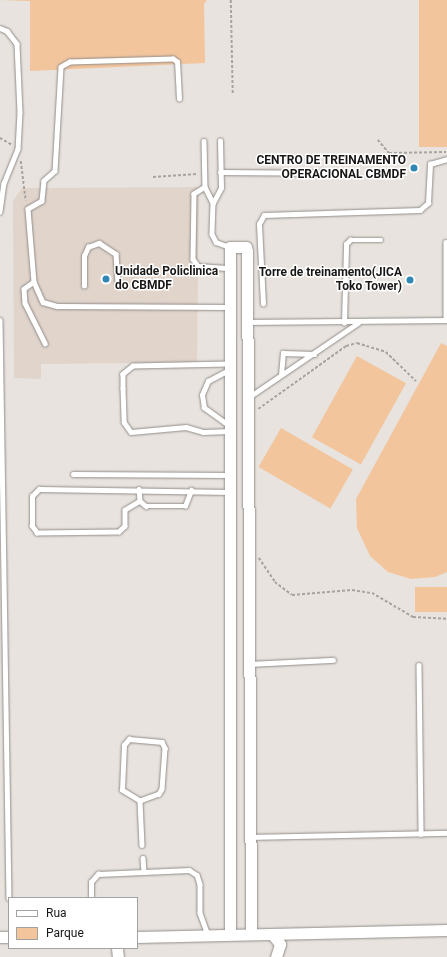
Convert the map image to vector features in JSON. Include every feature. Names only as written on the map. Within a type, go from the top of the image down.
[{"type":"street","points":[[230,934],[232,855],[230,247],[246,247],[247,275],[246,399],[251,933]]},
{"type":"street","points":[[230,271],[247,275]]},
{"type":"street","points":[[231,444],[247,442]]},
{"type":"street","points":[[232,589],[248,587]]},
{"type":"street","points":[[232,731],[250,732]]},
{"type":"street","points":[[232,855],[250,842]]},
{"type":"street","points":[[138,937],[251,933],[272,934],[447,930]]},
{"type":"street","points":[[272,934],[280,944],[276,957]]},
{"type":"lane","points":[[0,28],[11,34],[17,44],[20,112],[17,151],[4,183],[0,212]]},
{"type":"lane","points":[[179,98],[177,62],[173,59],[63,64],[59,74],[55,171],[44,180],[42,202],[28,209],[34,282],[43,302],[57,306],[231,307]]},
{"type":"lane","points":[[204,141],[205,187],[213,203],[212,234],[216,242],[230,247]]},
{"type":"lane","points":[[213,203],[219,194],[220,141]]},
{"type":"lane","points":[[263,304],[259,224],[264,215],[425,208],[430,164],[447,159]]},
{"type":"lane","points":[[220,172],[345,173]]},
{"type":"lane","points":[[205,187],[194,194],[193,259],[198,266],[230,271]]},
{"type":"lane","points":[[344,323],[346,244],[350,240],[381,240]]},
{"type":"lane","points":[[247,322],[358,323],[447,320],[446,242]]},
{"type":"lane","points":[[84,286],[84,256],[88,247],[98,243],[116,254],[118,285]]},
{"type":"lane","points":[[246,247],[259,246]]},
{"type":"lane","points":[[34,282],[24,289],[25,303],[45,343]]},
{"type":"lane","points":[[0,320],[9,897]]},
{"type":"lane","points":[[246,399],[358,323]]},
{"type":"lane","points":[[281,375],[283,353],[314,354]]},
{"type":"lane","points":[[231,367],[133,366],[123,374],[124,422],[132,432],[186,427],[203,432],[231,429]]},
{"type":"lane","points":[[231,367],[208,381],[202,395],[203,406],[211,416],[231,429]]},
{"type":"lane","points":[[73,474],[231,475]]},
{"type":"lane","points":[[140,501],[125,510],[125,526],[119,532],[37,533],[32,526],[32,496],[39,489],[139,489],[231,492]]},
{"type":"lane","points":[[139,489],[140,501],[146,506],[185,506],[191,490]]},
{"type":"lane","points":[[249,664],[333,660]]},
{"type":"lane","points":[[419,664],[421,834]]},
{"type":"lane","points":[[129,739],[162,742],[165,748],[162,789],[159,794],[140,801],[122,790],[124,745],[129,739]]},
{"type":"lane","points":[[140,801],[142,845]]},
{"type":"lane","points":[[250,842],[447,833]]},
{"type":"lane","points":[[143,858],[144,872]]},
{"type":"lane","points":[[91,897],[91,882],[98,874],[189,870],[197,875],[200,913],[208,934]]},
{"type":"path","points":[[231,0],[233,94]]},
{"type":"path","points":[[0,138],[17,151],[21,158],[28,209]]},
{"type":"path","points":[[378,140],[389,153],[447,152]]},
{"type":"path","points":[[153,177],[205,173]]},
{"type":"path","points":[[256,414],[268,399],[346,346],[357,343],[386,352],[416,381]]},
{"type":"path","points":[[256,552],[275,582],[292,595],[352,590],[372,593],[413,617],[447,620]]},
{"type":"shaded area","name":"Unidade Policlinica do CBMDF","points":[[199,187],[197,362],[41,364],[41,379],[14,378],[13,201],[22,188]]},
{"type":"green space","points":[[0,0],[207,0],[204,4],[205,63],[30,71],[30,1]]},
{"type":"green space","points":[[419,0],[447,0],[447,147],[419,147]]},
{"type":"green space","points":[[441,343],[447,346],[447,572],[435,577],[411,579],[388,572],[370,556],[357,528],[356,499]]},
{"type":"green space","points":[[357,356],[406,383],[361,464],[312,437]]},
{"type":"green space","points":[[281,428],[353,469],[330,508],[258,467]]},
{"type":"green space","points":[[415,587],[447,587],[447,612],[415,612]]},
{"type":"place","name":"CENTRO DE TREINAMENTO OPERACIONAL CBMDF","points":[[414,168]]},
{"type":"place","name":"Unidade Policlinica do CBMDF","points":[[106,279]]},
{"type":"place","name":"Torre de treinamento(JICA Toko Tower)","points":[[410,280]]}]
